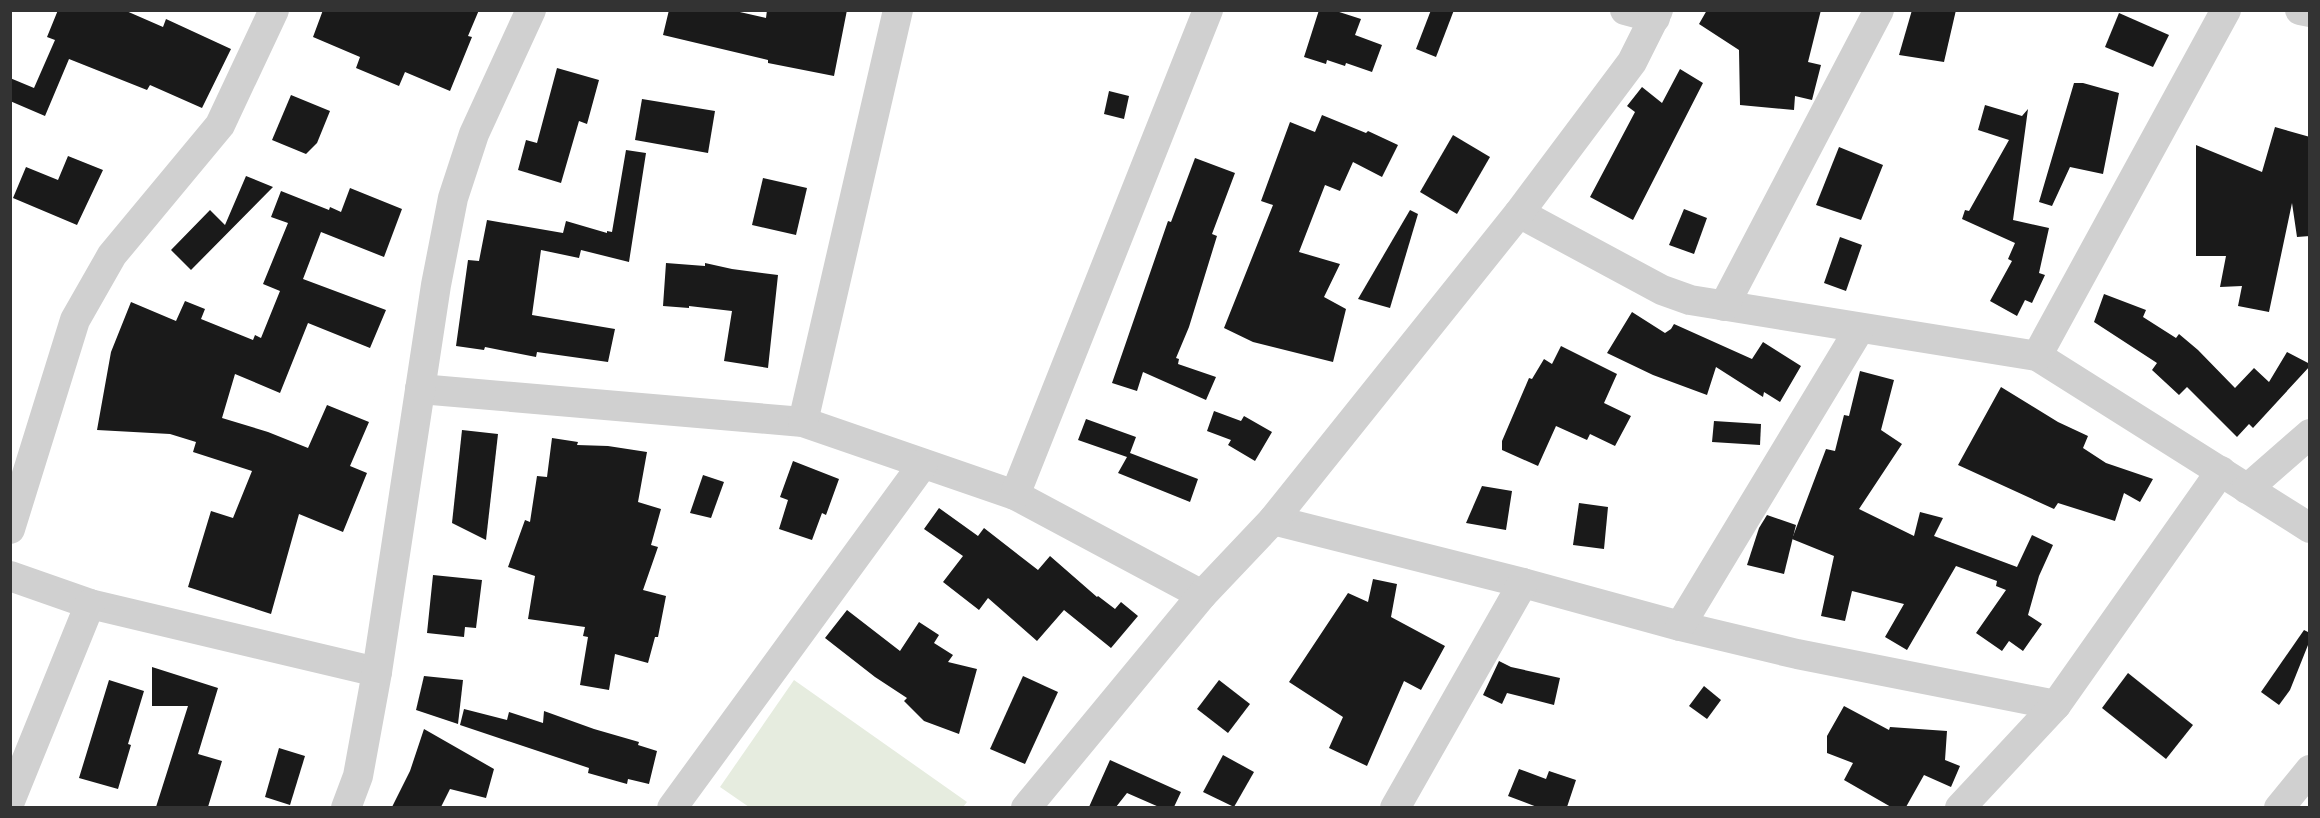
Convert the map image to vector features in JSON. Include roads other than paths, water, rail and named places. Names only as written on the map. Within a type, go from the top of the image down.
[{"type":"street","points":[[10,529],[75,320],[112,255],[220,125],[274,10]]},
{"type":"street","points":[[346,807],[358,776],[377,672],[436,285],[453,198],[474,134],[531,10]]},
{"type":"street","points":[[803,422],[898,10]]},
{"type":"street","points":[[1016,495],[1208,10]]},
{"type":"street","points":[[1026,807],[1202,595],[1273,520],[1519,213],[1632,62],[1656,14],[1625,10]]},
{"type":"street","points":[[1724,306],[1879,10]]},
{"type":"street","points":[[2037,356],[2226,10]]},
{"type":"street","points":[[2300,10],[2310,12]]},
{"type":"street","points":[[1519,213],[1662,290],[1690,300],[2037,356],[2310,528]]},
{"type":"street","points":[[1680,626],[1860,328]]},
{"type":"street","points":[[420,389],[803,422],[1016,495],[1202,595]]},
{"type":"street","points":[[2247,489],[2310,434]]},
{"type":"street","points":[[672,807],[923,464]]},
{"type":"street","points":[[1960,807],[2056,705],[2221,471]]},
{"type":"street","points":[[1273,520],[1523,582],[1680,626],[1797,654],[2056,705]]},
{"type":"street","points":[[10,576],[90,604],[377,672]]},
{"type":"street","points":[[1395,807],[1523,582]]},
{"type":"street","points":[[10,801],[90,604]]},
{"type":"street","points":[[2279,807],[2310,770]]}]
